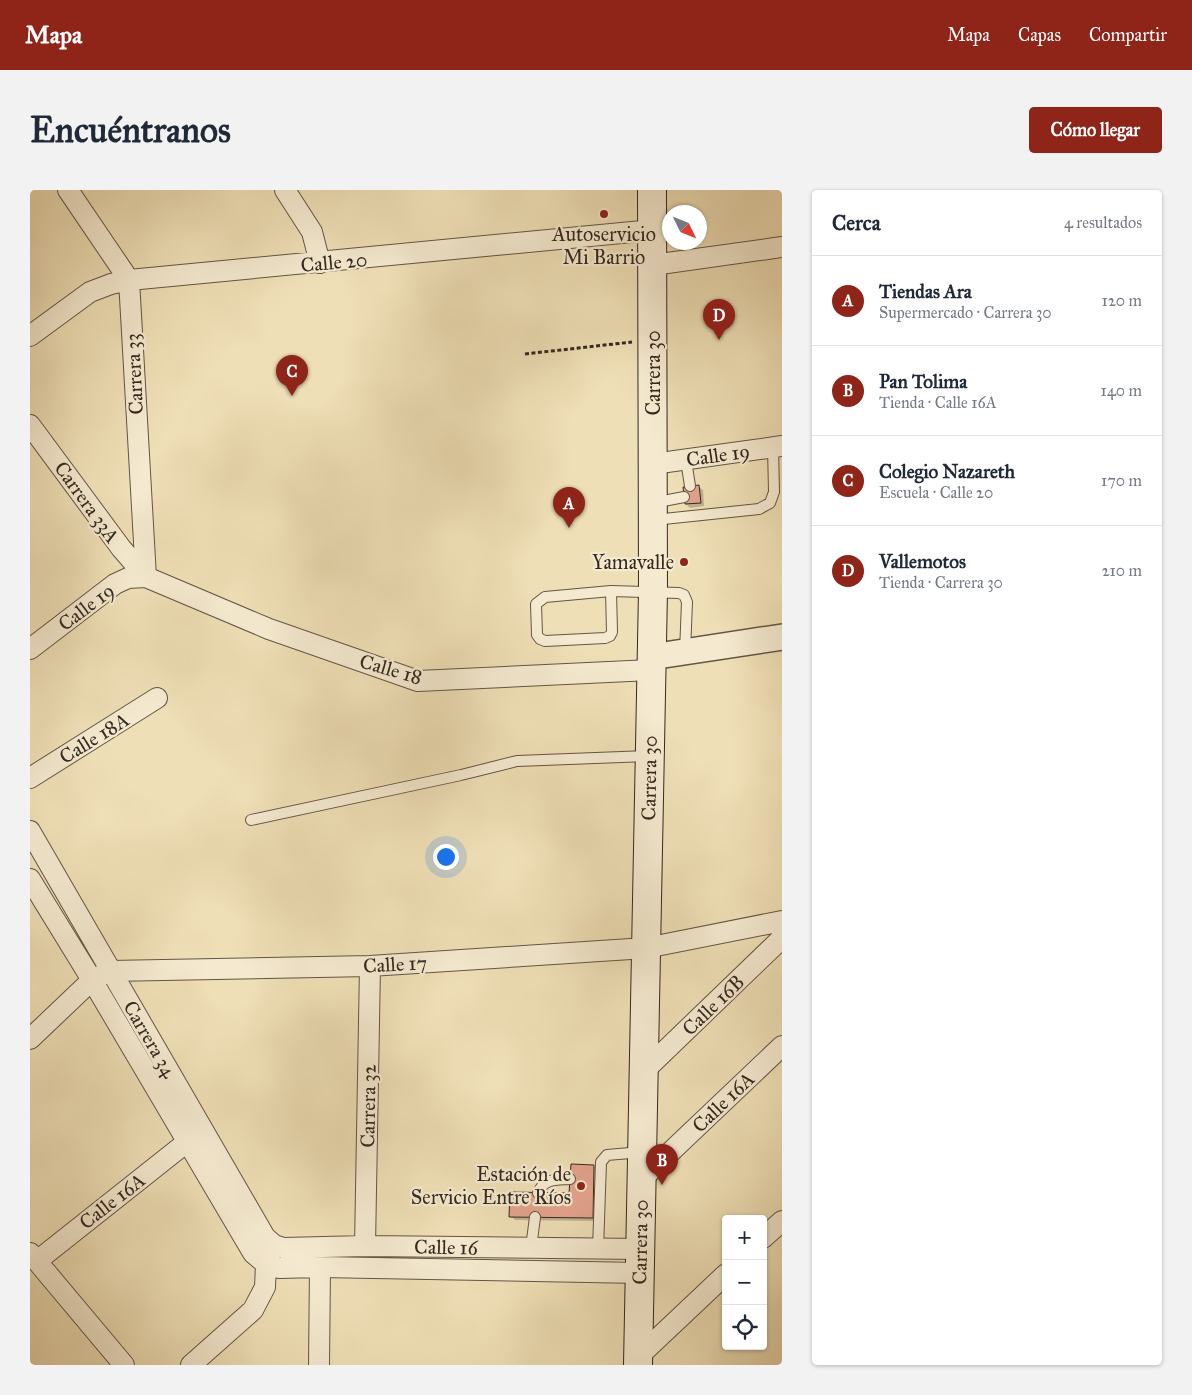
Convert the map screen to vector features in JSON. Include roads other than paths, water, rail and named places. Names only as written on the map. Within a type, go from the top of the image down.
[{"type":"main road","name":"Carrera 30","points":[[638,1361],[653,591],[652,190]]},
{"type":"street","points":[[68,190],[129,280]]},
{"type":"street","points":[[286,190],[312,232],[320,263]]},
{"type":"street","name":"Calle 20","points":[[30,336],[90,292],[129,280],[653,230]]},
{"type":"street","points":[[653,265],[782,247]]},
{"type":"street","name":"Carrera 33","points":[[129,280],[146,577]]},
{"type":"street","name":"Carrera 33A","points":[[30,425],[120,548],[146,577]]},
{"type":"street","name":"Calle 19","points":[[653,464],[777,447]]},
{"type":"street","name":"Calle 19","points":[[30,649],[115,584],[128,578],[146,577]]},
{"type":"street","name":"Calle 18","points":[[146,577],[269,629],[418,681],[651,663],[685,652],[782,637]]},
{"type":"street","name":"Calle 18A","points":[[30,778],[157,698]]},
{"type":"street","name":"Carrera 34","points":[[30,831],[265,1237],[274,1245]]},
{"type":"street","name":"Carrera 34","points":[[30,878],[253,1254],[266,1264]]},
{"type":"street","name":"Calle 17","points":[[30,1038],[92,980],[110,971],[370,966],[646,948],[782,921]]},
{"type":"street","name":"Calle 16B","points":[[644,1071],[782,938]]},
{"type":"street","name":"Carrera 32","points":[[365,1246],[370,966]]},
{"type":"street","name":"Calle 16A","points":[[642,1166],[782,1046]]},
{"type":"street","name":"Calle 16A","points":[[33,1257],[186,1142]]},
{"type":"street","points":[[767,1234],[782,1221]]},
{"type":"street","points":[[191,1365],[253,1310],[265,1286],[266,1264],[274,1245]]},
{"type":"street","name":"Calle 16","points":[[274,1245],[283,1248],[365,1246],[598,1249],[640,1261]]},
{"type":"street","points":[[33,1257],[124,1365]]},
{"type":"street","name":"Calle 16","points":[[266,1264],[279,1268],[640,1261]]},
{"type":"street","points":[[319,1365],[320,1267]]},
{"type":"street","points":[[638,1361],[722,1278]]},
{"type":"lane","points":[[652,512],[759,509],[770,503],[774,492],[777,447]]},
{"type":"lane","points":[[686,460],[690,486]]},
{"type":"lane","points":[[652,512],[684,497]]},
{"type":"lane","points":[[610,591],[612,632],[610,636],[605,638],[544,641],[537,635],[536,604],[545,597],[610,591],[679,593],[684,595],[687,602],[685,652]]},
{"type":"lane","points":[[251,820],[461,775],[517,761],[650,756]]},
{"type":"lane","points":[[598,1249],[597,1178],[601,1162],[607,1155],[642,1166]]},
{"type":"lane","points":[[538,1193],[543,1183],[549,1180],[570,1180]]},
{"type":"lane","points":[[531,1248],[535,1217]]},
{"type":"place","name":"Autoservicio Mi Barrio","points":[[604,214]]},
{"type":"place","name":"Vallemotos","points":[[719,340]]},
{"type":"place","name":"Colegio Nazareth","points":[[292,396]]},
{"type":"place","name":"Tiendas Ara","points":[[569,528]]},
{"type":"place","name":"Yamavalle","points":[[684,562]]},
{"type":"place","name":"Pan Tolima","points":[[662,1185]]},
{"type":"place","name":"Estación de Servicio Entre Ríos","points":[[581,1186]]}]
